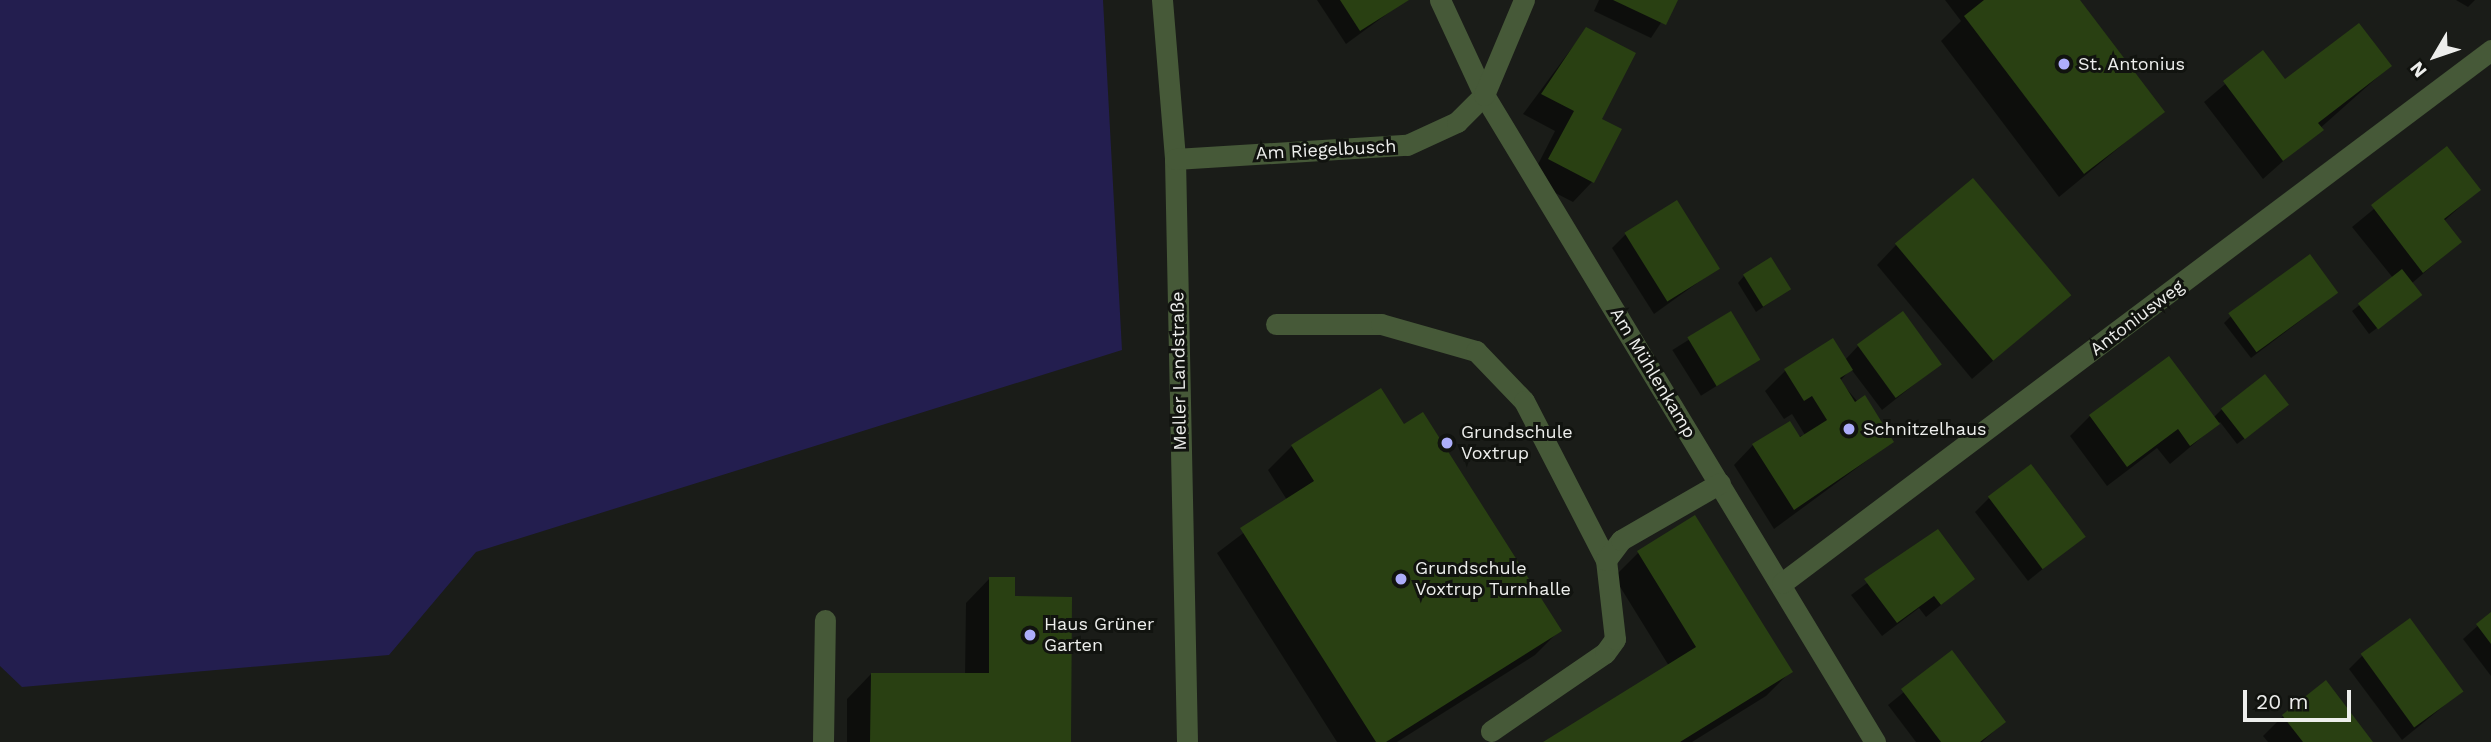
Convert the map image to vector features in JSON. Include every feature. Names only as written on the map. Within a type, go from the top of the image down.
[{"type":"street","name":"Meller Landstraße","points":[[1162,0],[1175,159],[1186,742]]},
{"type":"street","name":"Am Mühlenkamp","points":[[1440,0],[1485,95],[1782,583],[1875,742]]},
{"type":"street","name":"Am Riegelbusch","points":[[1175,159],[1407,145],[1457,122],[1485,95],[1524,0]]},
{"type":"street","name":"Antoniusweg","points":[[1782,583],[2491,50]]},
{"type":"street","points":[[1276,324],[1381,324],[1476,351],[1524,401],[1606,560],[1615,639],[1605,653],[1491,731]]},
{"type":"street","points":[[1606,560],[1621,540],[1647,522],[1720,483]]},
{"type":"street","points":[[824,742],[825,620]]},
{"type":"shaded area","points":[[0,0],[1103,0],[1122,350],[476,552],[389,655],[22,687],[0,666]]},
{"type":"building","points":[[1340,0],[1409,0],[1360,31]]},
{"type":"building","points":[[1613,0],[1678,0],[1666,25]]},
{"type":"building","name":"St. Antonius","points":[[1984,0],[2080,0],[2165,112],[2084,174],[1964,16]]},
{"type":"building","points":[[2359,23],[2392,66],[2318,123],[2324,130],[2283,161],[2223,81],[2263,50],[2285,79]]},
{"type":"building","points":[[1586,27],[1636,53],[1602,119],[1622,129],[1594,183],[1548,159],[1574,111],[1541,94]]},
{"type":"building","points":[[2447,146],[2481,190],[2444,219],[2462,242],[2423,273],[2371,205]]},
{"type":"building","points":[[1973,178],[2071,295],[1993,361],[1895,244]]},
{"type":"building","points":[[1677,200],[1720,269],[1667,302],[1624,233]]},
{"type":"building","points":[[2310,254],[2338,293],[2257,352],[2228,313]]},
{"type":"building","points":[[1771,257],[1791,289],[1763,307],[1743,274]]},
{"type":"building","points":[[2402,269],[2422,295],[2378,329],[2358,303]]},
{"type":"building","points":[[1731,311],[1760,360],[1717,386],[1687,337]]},
{"type":"building","points":[[1903,311],[1942,364],[1896,398],[1857,345]]},
{"type":"building","name":"Schnitzelhaus","points":[[1833,338],[1853,370],[1840,378],[1855,402],[1865,395],[1894,442],[1794,510],[1752,444],[1790,421],[1800,437],[1827,420],[1812,396],[1804,401],[1784,369]]},
{"type":"building","points":[[2169,356],[2220,424],[2190,446],[2178,429],[2127,467],[2089,415]]},
{"type":"building","points":[[2265,374],[2289,405],[2245,439],[2221,408]]},
{"type":"building","name":"Grundschule Voxtrup Turnhalle","points":[[1381,388],[1404,424],[1423,412],[1562,631],[1386,742],[1376,742],[1240,528],[1314,481],[1291,445]]},
{"type":"building","points":[[2031,464],[2086,537],[2043,569],[1988,496]]},
{"type":"building","points":[[1695,515],[1793,672],[1680,742],[1543,742],[1696,647],[1637,551]]},
{"type":"building","points":[[1938,529],[1975,579],[1941,605],[1934,596],[1897,623],[1864,579]]},
{"type":"building","name":"Haus Grüner Garten","points":[[989,577],[1015,577],[1015,596],[1072,597],[1071,742],[870,742],[871,673],[989,673]]},
{"type":"building","points":[[2491,612],[2491,644],[2476,624]]},
{"type":"building","points":[[2410,618],[2463,692],[2414,727],[2361,654]]},
{"type":"building","points":[[1952,650],[2006,722],[1980,742],[1941,742],[1901,689]]},
{"type":"building","points":[[2326,680],[2373,742],[2303,742],[2282,715]]},
{"type":"place","name":"St. Antonius","points":[[2064,64]]},
{"type":"place","name":"Schnitzelhaus","points":[[1849,429]]},
{"type":"place","name":"Grundschule Voxtrup","points":[[1447,443]]},
{"type":"place","name":"Grundschule Voxtrup Turnhalle","points":[[1401,579]]},
{"type":"place","name":"Haus Grüner Garten","points":[[1030,635]]}]
